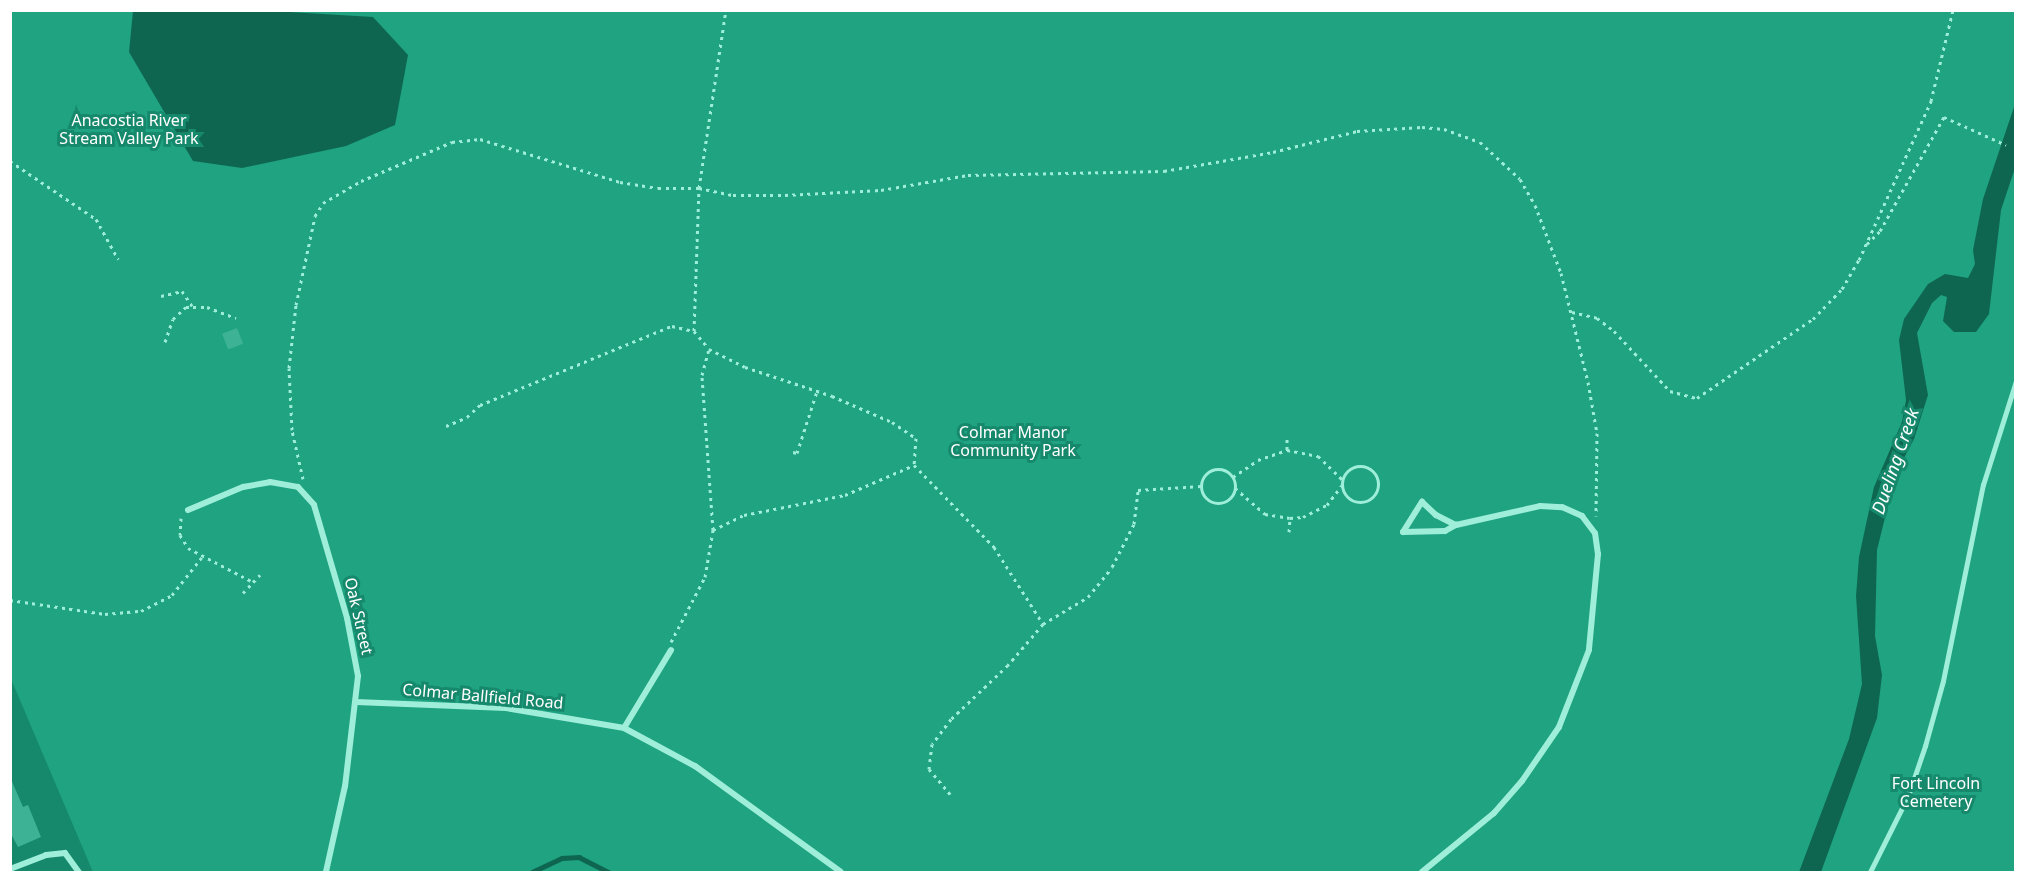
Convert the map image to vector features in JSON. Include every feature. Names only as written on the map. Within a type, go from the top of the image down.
[{"type":"street","points":[[188,510],[257,483],[285,484],[308,495]]},
{"type":"street","name":"Oak Street","points":[[308,495],[347,618],[358,676],[336,841],[326,873]]},
{"type":"street","points":[[1422,873],[1494,813],[1522,781],[1559,727],[1589,650],[1598,554],[1594,533],[1582,516],[1562,507],[1540,506],[1456,525],[1445,531],[1403,532],[1422,502],[1436,515],[1456,525]]},
{"type":"street","points":[[624,728],[671,650]]},
{"type":"street","name":"Colmar Ballfield Road","points":[[356,702],[506,708],[624,728],[704,772],[841,873]]},
{"type":"street","points":[[10,869],[46,855],[65,853],[79,873]]},
{"type":"lane","points":[[1870,873],[1908,796],[1925,746],[1943,681],[1983,484],[2016,381]]},
{"type":"path","points":[[694,332],[699,188],[726,10]]},
{"type":"path","points":[[1572,312],[1597,318],[1614,331],[1670,391],[1697,398],[1813,319],[1842,289],[1865,245],[1931,101],[1953,10]]},
{"type":"path","points":[[1865,245],[1880,231],[1944,117],[2006,145]]},
{"type":"path","points":[[308,495],[292,430],[289,368],[315,216],[323,203],[417,155],[452,142],[480,140],[620,182],[658,188],[699,188],[733,195],[785,195],[881,190],[968,175],[1164,171],[1273,152],[1357,131],[1391,127],[1444,129],[1480,142],[1520,179],[1546,231],[1572,312],[1597,433],[1594,533]]},
{"type":"path","points":[[10,161],[96,219],[118,260]]},
{"type":"path","points":[[161,296],[182,291],[192,306],[236,318]]},
{"type":"path","points":[[165,342],[173,319],[192,306]]},
{"type":"path","points":[[446,426],[467,417],[480,405],[672,326],[694,332],[710,349],[745,367],[817,391],[892,422],[916,438],[914,465],[994,547],[1043,624]]},
{"type":"path","points":[[671,650],[672,640],[705,577],[713,530],[702,375],[710,349]]},
{"type":"path","points":[[793,452],[797,453],[817,391]]},
{"type":"path","points":[[1287,439],[1287,450]]},
{"type":"path","points":[[1233,477],[1258,460],[1287,450],[1318,456],[1343,480]]},
{"type":"path","points":[[713,530],[744,515],[844,495],[914,465]]},
{"type":"path","points":[[1235,488],[1265,514],[1290,518],[1303,517],[1327,505],[1354,467],[1365,466],[1374,473],[1378,483],[1375,495],[1364,501],[1352,500],[1342,485]]},
{"type":"path","points":[[1214,469],[1225,470],[1233,477],[1235,488],[1230,498],[1220,503],[1205,497],[1201,486],[1204,475],[1214,469]]},
{"type":"path","points":[[950,794],[929,769],[932,744],[951,719],[1008,665],[1043,624],[1088,597],[1112,567],[1134,524],[1138,490],[1201,486]]},
{"type":"path","points":[[188,510],[181,517],[180,534],[188,548],[253,582]]},
{"type":"path","points":[[1289,532],[1290,518]]},
{"type":"path","points":[[10,600],[105,614],[141,610],[172,595],[202,557]]},
{"type":"path","points":[[243,593],[260,575]]},
{"type":"green space","name":"Colmar Manor Community Park","points":[[11,11],[2015,11],[2015,872],[93,872],[11,679]]},
{"type":"water","points":[[256,10],[373,17],[408,55],[395,125],[346,146],[242,168],[193,161],[129,52],[133,11]]},
{"type":"water","points":[[2015,104],[2015,168],[2001,210],[1989,314],[1976,332],[1954,332],[1943,321],[1947,297],[1941,295],[1932,303],[1917,333],[1928,395],[1914,439],[1896,473],[1877,550],[1875,636],[1882,675],[1877,718],[1821,872],[1799,872],[1849,739],[1862,684],[1856,596],[1859,557],[1874,487],[1902,422],[1906,400],[1899,340],[1904,319],[1928,284],[1945,274],[1968,278],[1975,264],[1973,250],[1983,199]]},
{"type":"building","points":[[237,328],[243,344],[228,350],[222,334]]},
{"type":"building","points":[[10,777],[23,807],[28,805],[41,837],[18,847],[10,832]]},
{"type":"waterway","name":"Dueling Creek","points":[[532,872],[562,858],[579,857],[608,872]]},
{"type":"park label","name":"Anacostia River Stream Valley Park","points":[[129,129]]},
{"type":"park label","name":"Fort Lincoln Cemetery","points":[[1936,792]]}]
